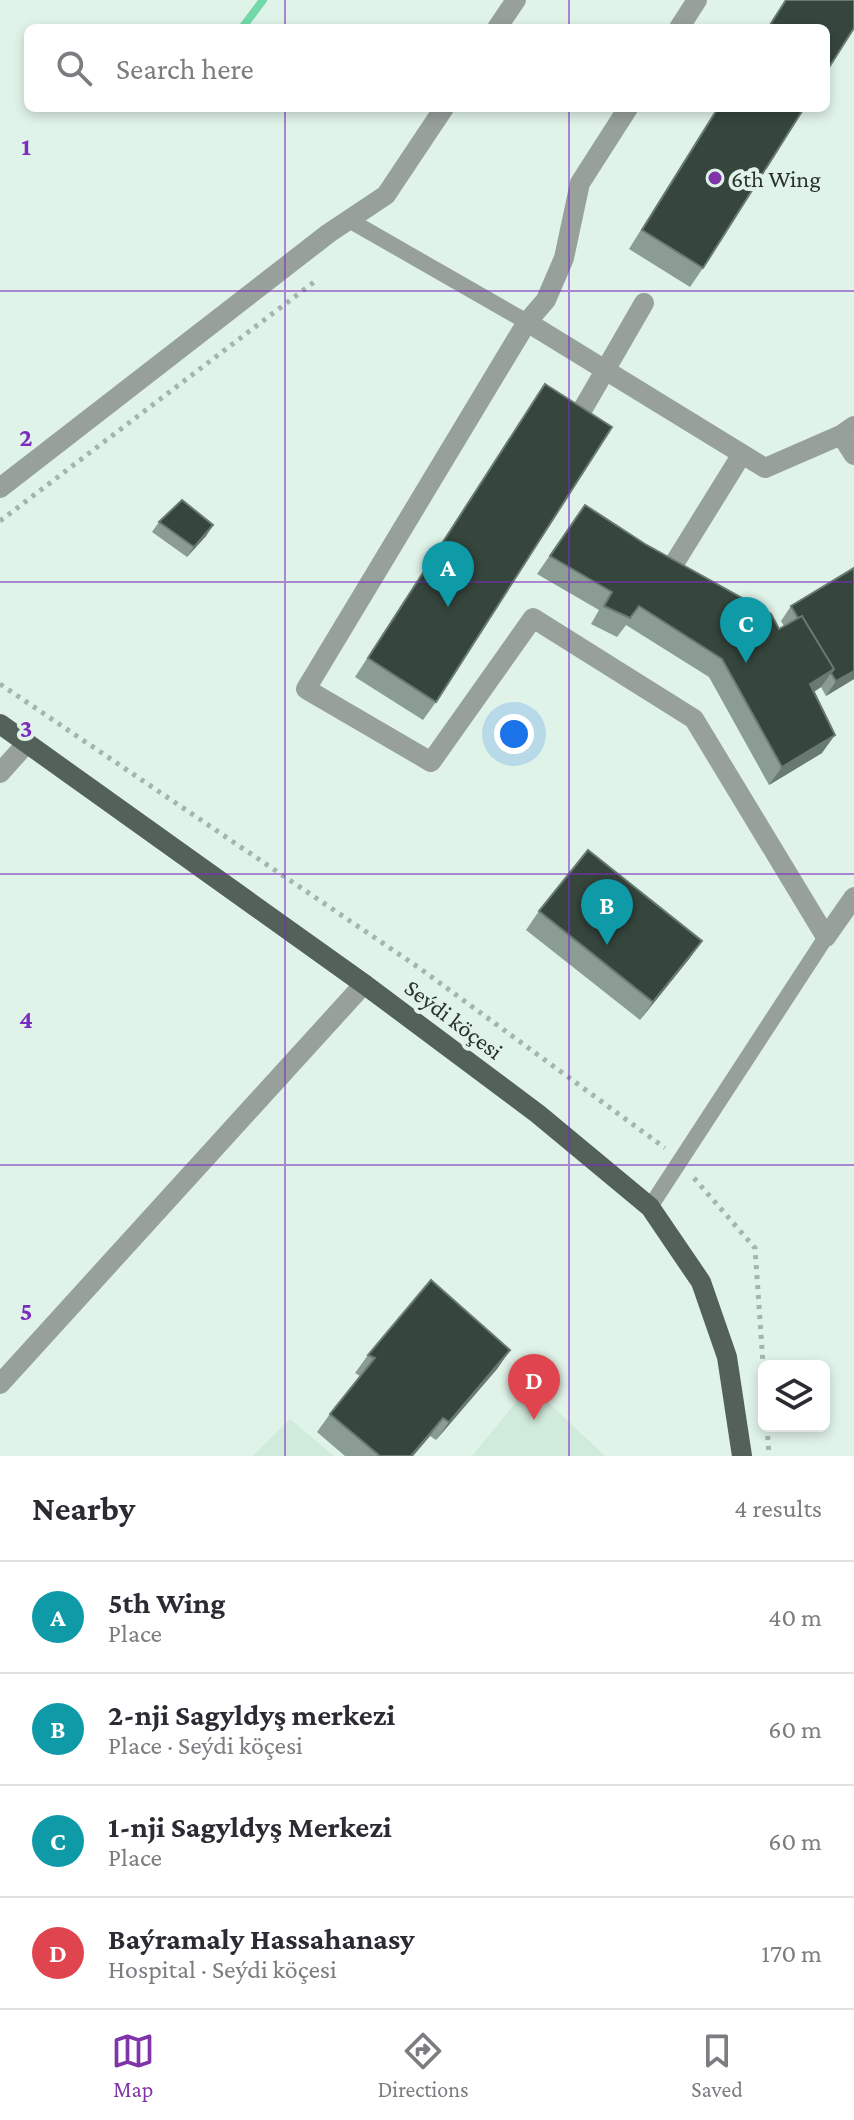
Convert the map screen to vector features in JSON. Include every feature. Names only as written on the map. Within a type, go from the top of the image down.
[{"type":"main road","name":"Seýdi köçesi","points":[[0,724],[364,984],[538,1114],[650,1207],[701,1282],[727,1357],[742,1456]]},
{"type":"street","points":[[500,24],[516,0]]},
{"type":"street","points":[[682,24],[697,0]]},
{"type":"street","points":[[0,488],[329,233],[386,195],[441,112]]},
{"type":"street","points":[[625,112],[580,183],[564,258],[546,300],[527,322],[306,689],[431,762],[533,618],[694,719],[826,937],[854,897]]},
{"type":"street","points":[[577,419],[644,303]]},
{"type":"street","points":[[527,322],[765,468],[847,431],[854,455]]},
{"type":"street","points":[[664,580],[742,454]]},
{"type":"street","points":[[0,773],[27,743]]},
{"type":"street","points":[[0,1384],[364,984]]},
{"type":"lane","points":[[349,220],[527,322]]},
{"type":"lane","points":[[650,1207],[826,937]]},
{"type":"path","points":[[0,521],[318,279]]},
{"type":"path","points":[[0,684],[418,967],[662,1145],[755,1248],[763,1360]]},
{"type":"path","points":[[767,1432],[769,1456]]},
{"type":"shaded area","points":[[530,1385],[605,1456],[472,1456]]},
{"type":"shaded area","points":[[290,1419],[334,1456],[253,1456]]},
{"type":"building","points":[[786,0],[854,0],[854,28],[830,66],[830,24],[771,24]]},
{"type":"building","name":"6th Wing","points":[[716,112],[801,112],[703,268],[642,230]]},
{"type":"building","points":[[545,384],[612,427],[436,702],[368,658]]},
{"type":"building","points":[[182,500],[213,525],[194,547],[159,522]]},
{"type":"building","points":[[585,505],[645,544],[771,614],[779,629],[802,616],[834,669],[810,684],[835,735],[782,767],[722,659],[639,606],[630,618],[604,606],[612,592],[550,556]]},
{"type":"building","points":[[854,568],[854,671],[836,681],[831,673],[834,669],[802,616],[798,618],[791,606]]},
{"type":"building","points":[[588,850],[702,941],[653,1002],[539,911]]},
{"type":"building","points":[[431,1280],[510,1350],[449,1422],[443,1418],[411,1456],[380,1456],[330,1414],[375,1358],[368,1355]]},
{"type":"waterway","points":[[245,24],[263,0]]},
{"type":"place","name":"6th Wing","points":[[715,178]]},
{"type":"place","name":"5th Wing","points":[[448,607]]},
{"type":"place","name":"1-nji Sagyldyş Merkezi","points":[[746,663]]},
{"type":"place","name":"2-nji Sagyldyş merkezi","points":[[607,945]]},
{"type":"place","name":"Baýramaly Hassahanasy","points":[[534,1420]]}]
